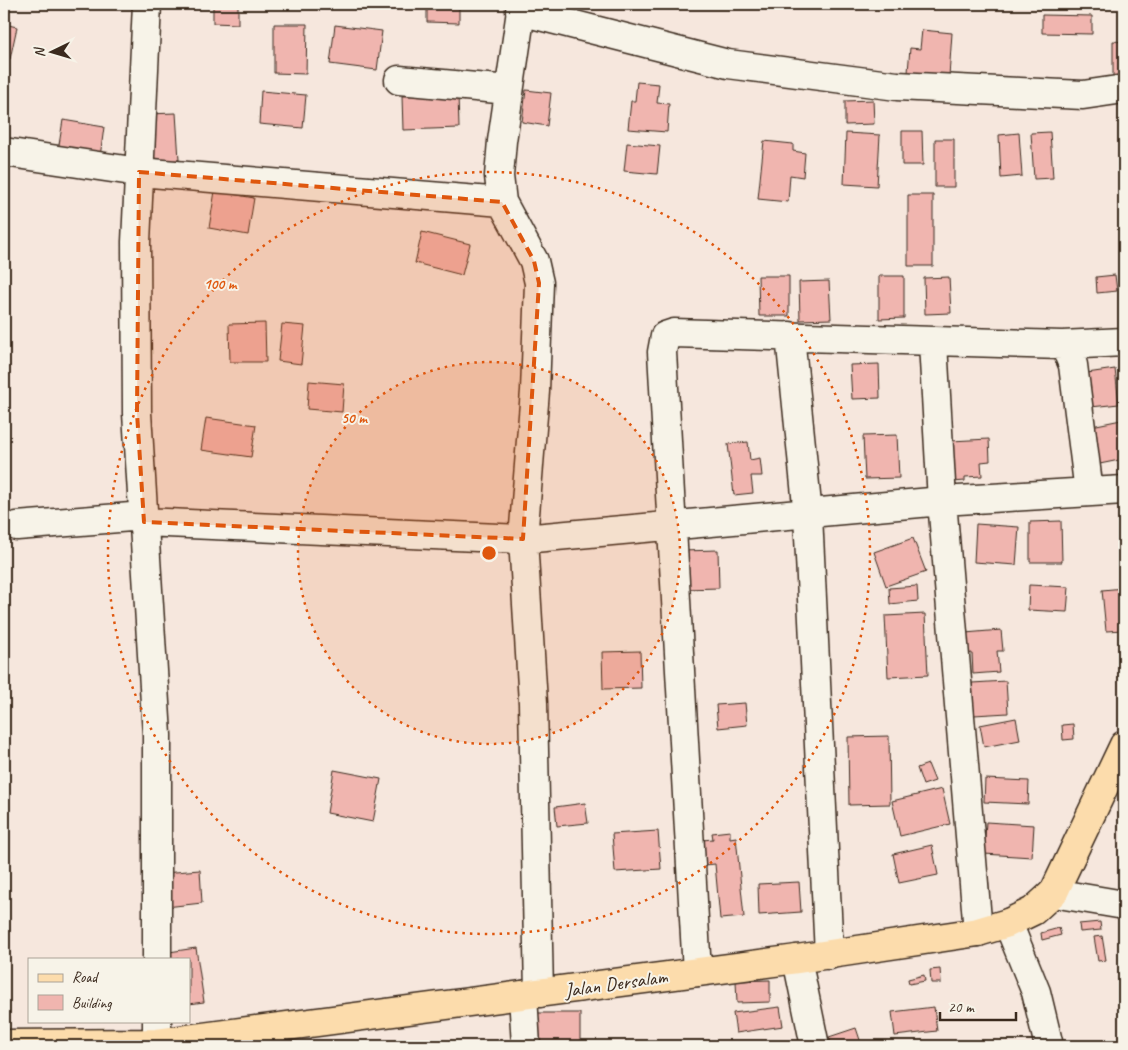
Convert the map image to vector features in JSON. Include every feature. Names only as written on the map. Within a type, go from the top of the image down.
[{"type":"main road","name":"Jalan Dersalam","points":[[4,1044],[157,1037],[531,994],[829,955],[978,932],[1008,923],[1034,911],[1053,893],[1124,745]]},
{"type":"street","points":[[147,4],[136,242],[137,413],[157,735],[157,958]]},
{"type":"street","points":[[526,1046],[531,994],[533,703],[522,539],[535,390],[540,283],[534,261],[502,202],[499,176],[502,141],[521,8],[728,64],[898,86],[1083,95],[1124,89]]},
{"type":"street","points":[[399,80],[510,90]]},
{"type":"street","points":[[4,152],[139,172],[502,202]]},
{"type":"street","points":[[698,972],[662,352],[667,333],[790,336],[933,343],[1062,345],[1124,342]]},
{"type":"street","points":[[790,336],[808,515],[829,955]]},
{"type":"street","points":[[933,343],[942,501],[978,932]]},
{"type":"street","points":[[1062,345],[1073,365],[1089,492]]},
{"type":"street","points":[[17,526],[144,519],[522,539],[808,515],[942,501],[1124,490]]},
{"type":"street","points":[[1053,893],[1124,905]]},
{"type":"street","points":[[1008,923],[1036,992],[1049,1046]]},
{"type":"street","points":[[797,959],[815,1046]]},
{"type":"highlighted area","points":[[139,172],[502,202],[534,261],[539,283],[523,539],[144,522],[137,413]]},
{"type":"building","points":[[213,4],[238,4],[238,24],[213,23]]},
{"type":"building","points":[[427,4],[459,4],[459,23],[427,22]]},
{"type":"building","points":[[1042,15],[1092,16],[1092,34],[1042,33]]},
{"type":"building","points":[[4,24],[17,27],[10,59],[4,58]]},
{"type":"building","points":[[274,24],[307,24],[306,74],[274,73]]},
{"type":"building","points":[[335,25],[382,31],[377,70],[330,64]]},
{"type":"building","points":[[922,30],[952,33],[949,76],[908,72],[910,48],[920,49]]},
{"type":"building","points":[[1113,41],[1124,42],[1124,80],[1113,80]]},
{"type":"building","points":[[637,82],[659,84],[657,103],[669,104],[667,132],[628,129],[631,101],[635,101]]},
{"type":"building","points":[[526,90],[551,93],[547,126],[522,122]]},
{"type":"building","points":[[261,91],[306,95],[303,128],[259,124]]},
{"type":"building","points":[[458,94],[459,128],[403,130],[402,96]]},
{"type":"building","points":[[873,100],[874,124],[845,125],[845,101]]},
{"type":"building","points":[[176,113],[179,160],[150,162],[147,114]]},
{"type":"building","points":[[63,120],[104,127],[100,157],[58,151]]},
{"type":"building","points":[[902,131],[922,131],[923,165],[902,165]]},
{"type":"building","points":[[1050,132],[1053,178],[1034,179],[1031,133]]},
{"type":"building","points":[[846,133],[880,135],[877,186],[844,184]]},
{"type":"building","points":[[1019,133],[1022,176],[1001,178],[999,135]]},
{"type":"building","points":[[935,139],[954,139],[954,187],[935,187]]},
{"type":"building","points":[[764,141],[793,144],[793,151],[805,153],[803,177],[790,175],[788,202],[758,199]]},
{"type":"building","points":[[627,143],[660,146],[657,174],[624,171]]},
{"type":"building","points":[[215,191],[254,198],[248,235],[209,228]]},
{"type":"building","points":[[908,195],[933,195],[933,266],[908,266]]},
{"type":"building","points":[[422,232],[470,244],[462,275],[415,263]]},
{"type":"building","points":[[1115,275],[1117,291],[1097,293],[1096,277]]},
{"type":"building","points":[[758,276],[789,276],[789,316],[759,316]]},
{"type":"building","points":[[879,276],[904,276],[904,318],[879,319]]},
{"type":"building","points":[[949,277],[951,313],[925,314],[924,278]]},
{"type":"building","points":[[829,281],[831,319],[800,320],[799,282]]},
{"type":"building","points":[[265,323],[266,362],[230,362],[229,324]]},
{"type":"building","points":[[282,324],[305,326],[301,364],[278,361]]},
{"type":"building","points":[[879,364],[880,398],[852,399],[850,365]]},
{"type":"building","points":[[1115,369],[1119,404],[1091,407],[1087,373]]},
{"type":"building","points":[[309,381],[344,384],[342,412],[307,409]]},
{"type":"building","points":[[206,418],[256,425],[251,457],[201,450]]},
{"type":"building","points":[[1121,420],[1124,434],[1124,459],[1095,465],[1087,427]]},
{"type":"building","points":[[897,435],[899,478],[865,479],[863,436]]},
{"type":"building","points":[[989,439],[990,461],[981,462],[982,476],[965,477],[965,481],[953,482],[951,441]]},
{"type":"building","points":[[748,442],[750,460],[760,458],[762,476],[751,476],[753,493],[734,495],[728,444]]},
{"type":"building","points":[[1061,521],[1062,562],[1030,562],[1030,522]]},
{"type":"building","points":[[976,524],[1019,527],[1016,565],[974,562]]},
{"type":"building","points":[[913,538],[926,572],[886,586],[874,552]]},
{"type":"building","points":[[718,550],[719,588],[683,589],[682,551]]},
{"type":"building","points":[[1029,585],[1069,587],[1067,612],[1028,610]]},
{"type":"building","points":[[917,586],[918,601],[890,604],[889,588]]},
{"type":"building","points":[[1124,588],[1124,630],[1106,631],[1102,590]]},
{"type":"building","points":[[925,614],[928,675],[888,677],[885,616]]},
{"type":"building","points":[[1001,630],[1003,651],[997,651],[999,672],[973,674],[972,653],[967,654],[965,633]]},
{"type":"building","points":[[640,651],[641,688],[603,689],[602,652]]},
{"type":"building","points":[[1006,681],[1008,713],[974,715],[972,683]]},
{"type":"building","points":[[745,703],[747,725],[718,728],[716,705]]},
{"type":"building","points":[[1016,718],[1020,740],[984,747],[980,725]]},
{"type":"building","points":[[1073,724],[1074,739],[1063,740],[1062,725]]},
{"type":"building","points":[[889,736],[890,804],[849,805],[848,737]]},
{"type":"building","points":[[928,764],[935,781],[923,785],[917,768]]},
{"type":"building","points":[[334,770],[381,779],[373,822],[327,813]]},
{"type":"building","points":[[985,779],[1029,781],[1028,804],[984,802]]},
{"type":"building","points":[[942,789],[950,824],[900,836],[892,801]]},
{"type":"building","points":[[585,803],[588,823],[557,826],[555,807]]},
{"type":"building","points":[[986,822],[1034,825],[1032,857],[984,854]]},
{"type":"building","points":[[658,831],[661,869],[615,872],[612,834]]},
{"type":"building","points":[[730,831],[730,838],[736,837],[744,917],[720,919],[715,864],[705,865],[702,840],[713,839],[712,833]]},
{"type":"building","points":[[932,845],[938,875],[899,883],[893,854]]},
{"type":"building","points":[[200,870],[202,903],[166,907],[163,873]]},
{"type":"building","points":[[799,882],[801,912],[759,915],[758,884]]},
{"type":"building","points":[[1100,922],[1101,930],[1080,932],[1079,924]]},
{"type":"building","points":[[1059,928],[1061,935],[1042,940],[1041,933]]},
{"type":"building","points":[[1102,936],[1106,960],[1098,961],[1094,937]]},
{"type":"building","points":[[196,948],[204,1002],[190,1004],[190,958],[170,958],[169,952]]},
{"type":"building","points":[[940,969],[941,983],[931,983],[930,970]]},
{"type":"building","points":[[924,975],[925,981],[909,984],[908,979]]},
{"type":"building","points":[[770,980],[770,1002],[737,1003],[736,981]]},
{"type":"building","points":[[780,1007],[783,1026],[736,1033],[733,1013]]},
{"type":"building","points":[[934,1007],[937,1031],[895,1036],[892,1012]]},
{"type":"building","points":[[536,1013],[580,1013],[580,1043],[536,1043]]},
{"type":"building","points":[[856,1028],[862,1046],[832,1046],[829,1037]]}]
